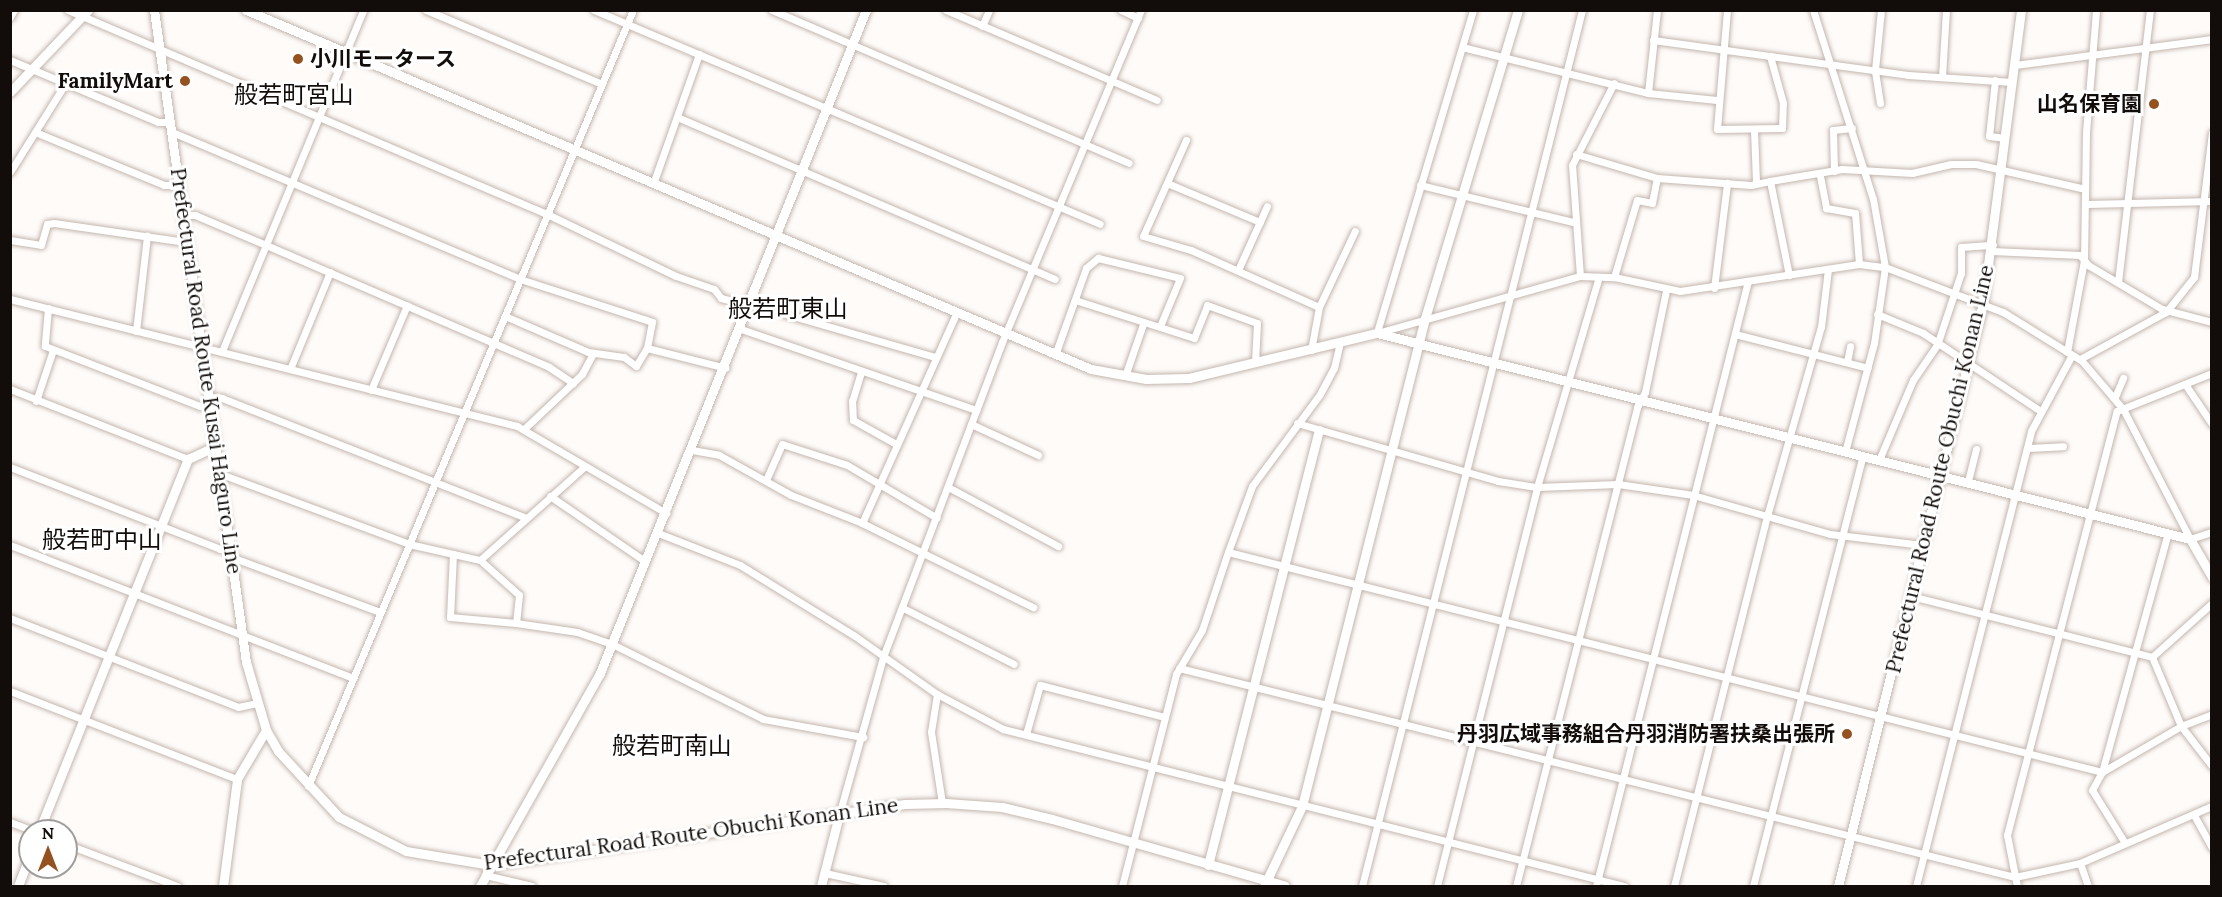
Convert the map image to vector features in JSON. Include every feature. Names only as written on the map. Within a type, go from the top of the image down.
[{"type":"street","points":[[10,17],[14,10]]},
{"type":"street","points":[[68,10],[85,13],[160,50],[547,214],[676,276],[714,290],[721,298],[935,357]]},
{"type":"street","name":"Prefectural Road Route Kusai Haguro Line","points":[[154,10],[209,402],[233,553],[242,634],[257,703],[266,730]]},
{"type":"street","points":[[246,10],[956,314],[1055,355],[1125,376],[1189,378],[1340,343],[1580,276],[1614,277],[1666,291],[1714,288],[1859,264],[1886,267],[1983,303],[2080,359],[2123,409],[2211,577]]},
{"type":"street","points":[[222,351],[363,10]]},
{"type":"street","points":[[426,10],[602,84]]},
{"type":"street","points":[[594,10],[1058,204],[1100,224]]},
{"type":"street","points":[[307,786],[633,10]]},
{"type":"street","points":[[772,10],[1129,163]]},
{"type":"street","points":[[480,886],[571,729],[612,644],[726,368],[866,10]]},
{"type":"street","points":[[946,10],[1157,100]]},
{"type":"street","points":[[982,26],[989,10]]},
{"type":"street","points":[[821,886],[884,657],[1005,334],[1139,14],[1121,10]]},
{"type":"street","points":[[1377,333],[1473,10]]},
{"type":"street","points":[[1265,884],[1302,806],[1425,318],[1518,10]]},
{"type":"street","points":[[1362,886],[1495,364],[1582,10]]},
{"type":"street","points":[[1648,93],[1657,10]]},
{"type":"street","points":[[1727,10],[1717,100],[1717,129],[1782,128],[1782,103],[1770,56]]},
{"type":"street","points":[[1813,10],[1852,128],[1886,267],[1868,368],[1845,452]]},
{"type":"street","points":[[1880,103],[1875,69],[1881,10]]},
{"type":"street","points":[[1942,77],[1946,10]]},
{"type":"street","name":"Prefectural Road Route Obuchi Konan Line","points":[[1838,886],[1922,545],[1969,367],[1983,303],[1992,248],[2021,10]]},
{"type":"street","points":[[1916,886],[2028,448],[2039,410],[2069,354],[2084,260],[2091,56],[2096,10]]},
{"type":"street","points":[[2118,282],[2150,10]]},
{"type":"street","points":[[10,93],[85,13]]},
{"type":"street","points":[[2015,65],[2211,39]]},
{"type":"street","points":[[1653,40],[1829,64],[1942,77],[2012,82]]},
{"type":"street","points":[[1462,47],[1648,93],[1717,100]]},
{"type":"street","points":[[653,184],[699,54]]},
{"type":"street","points":[[10,60],[158,122],[170,122]]},
{"type":"street","points":[[1995,80],[1989,136],[2005,138]]},
{"type":"street","points":[[1580,276],[1570,184],[1576,154],[1614,83]]},
{"type":"street","points":[[10,172],[14,160],[35,132],[65,84]]},
{"type":"street","points":[[677,117],[1055,279]]},
{"type":"street","points":[[1834,171],[1833,130],[1852,128]]},
{"type":"street","points":[[1754,130],[1756,182]]},
{"type":"street","points":[[35,132],[164,185],[179,185]]},
{"type":"street","points":[[172,132],[293,180],[520,279],[652,322],[647,348],[639,367],[615,354],[593,353],[505,316]]},
{"type":"street","points":[[2080,359],[2166,312],[2194,278],[2207,201],[2211,133]]},
{"type":"street","points":[[1186,140],[1143,236],[1238,270],[1319,307]]},
{"type":"street","points":[[1576,154],[1657,178],[1727,183],[1820,176],[1834,171],[1912,173],[1951,164],[2002,168],[2085,189]]},
{"type":"street","points":[[1820,176],[1826,208],[1855,213],[1859,264]]},
{"type":"street","points":[[1614,277],[1633,198],[1652,203],[1657,178]]},
{"type":"street","points":[[1770,181],[1789,275]]},
{"type":"street","points":[[1167,183],[1260,222]]},
{"type":"street","points":[[1714,288],[1727,183]]},
{"type":"street","points":[[1420,185],[1461,197],[1573,222]]},
{"type":"street","points":[[2087,204],[2207,201]]},
{"type":"street","points":[[1238,270],[1267,206]]},
{"type":"street","points":[[183,215],[195,215],[330,272],[493,343],[573,383]]},
{"type":"street","points":[[10,240],[41,245],[47,224],[54,223],[186,242]]},
{"type":"street","points":[[1311,350],[1319,307],[1355,231]]},
{"type":"street","points":[[136,331],[147,236]]},
{"type":"street","points":[[1879,460],[1913,380],[1937,345],[1956,292],[1961,247],[2080,255],[2084,260],[2166,312],[2211,322]]},
{"type":"street","points":[[1055,355],[1086,267],[1098,258],[1180,278],[1160,326]]},
{"type":"street","points":[[1674,886],[1787,437],[1821,327],[1828,269]]},
{"type":"street","points":[[290,369],[330,272]]},
{"type":"street","points":[[1437,886],[1537,488],[1566,381],[1599,277]]},
{"type":"street","points":[[1597,883],[1748,281]]},
{"type":"street","points":[[1516,886],[1641,399],[1666,291]]},
{"type":"street","points":[[10,299],[524,429],[584,467],[666,513]]},
{"type":"street","points":[[1075,300],[1143,324],[1160,326],[1194,338],[1207,305],[1257,323],[1255,363]]},
{"type":"street","points":[[371,390],[406,305]]},
{"type":"street","points":[[48,308],[45,346],[53,350],[200,406],[222,398],[524,517]]},
{"type":"street","points":[[862,523],[956,314]]},
{"type":"street","points":[[1877,314],[1923,333],[1969,367],[2039,410]]},
{"type":"street","points":[[1125,376],[1143,324]]},
{"type":"street","points":[[741,329],[861,372],[873,371],[976,410]]},
{"type":"street","points":[[1377,333],[1845,452],[2017,492],[2190,539],[2211,532]]},
{"type":"street","points":[[1735,334],[1868,368]]},
{"type":"street","points":[[1122,886],[1179,668],[1202,630],[1252,486],[1331,374],[1340,343]]},
{"type":"street","points":[[1847,362],[1850,346]]},
{"type":"street","points":[[647,348],[726,368]]},
{"type":"street","points":[[36,401],[53,350]]},
{"type":"street","points":[[524,429],[573,383],[593,353]]},
{"type":"street","points":[[861,372],[852,401],[853,420],[896,444]]},
{"type":"street","points":[[2017,886],[2007,836],[2117,411],[2211,374]]},
{"type":"street","points":[[2115,397],[2123,378]]},
{"type":"street","points":[[2185,384],[2211,423]]},
{"type":"street","points":[[10,389],[188,459]]},
{"type":"street","points":[[1297,423],[1466,475],[1537,488],[1618,484],[1693,495],[1842,536],[1922,545]]},
{"type":"street","points":[[971,424],[1038,455]]},
{"type":"street","points":[[1208,865],[1319,430]]},
{"type":"street","points":[[766,480],[782,444],[847,465],[937,518]]},
{"type":"street","points":[[44,819],[188,459],[216,446]]},
{"type":"street","points":[[2028,448],[2063,446]]},
{"type":"street","points":[[1968,481],[1976,449]]},
{"type":"street","points":[[692,450],[719,455],[766,480],[862,523],[1033,607]]},
{"type":"street","points":[[1753,886],[1769,816],[1863,456]]},
{"type":"street","points":[[10,467],[380,612]]},
{"type":"street","points":[[480,560],[524,517],[584,467]]},
{"type":"street","points":[[221,474],[409,544],[480,560],[519,595],[516,623]]},
{"type":"street","points":[[948,488],[1058,546]]},
{"type":"street","points":[[550,496],[646,562]]},
{"type":"street","points":[[658,533],[740,564],[937,694],[1004,729],[1522,861],[1597,883],[1624,886]]},
{"type":"street","points":[[2125,843],[2092,790],[2102,772],[2168,533]]},
{"type":"street","points":[[10,545],[353,678]]},
{"type":"street","points":[[1228,552],[2102,772],[2181,726],[2211,714]]},
{"type":"street","points":[[453,554],[450,617],[516,623],[612,644],[763,719],[863,738]]},
{"type":"street","points":[[1911,596],[2152,657]]},
{"type":"street","points":[[2152,657],[2211,603]]},
{"type":"street","points":[[903,608],[1014,664]]},
{"type":"street","points":[[10,618],[238,707],[257,703]]},
{"type":"street","points":[[2152,657],[2181,726],[2211,766]]},
{"type":"street","points":[[1179,668],[2015,877],[2080,862],[2195,817],[2211,807]]},
{"type":"street","points":[[1026,735],[1040,685],[1166,717]]},
{"type":"street","points":[[10,691],[237,779]]},
{"type":"street","points":[[937,694],[932,732],[942,803]]},
{"type":"street","points":[[223,886],[237,779],[266,730]]},
{"type":"street","name":"Prefectural Road Route Obuchi Konan Line","points":[[266,730],[307,786],[339,817],[406,851],[491,865],[839,815],[942,803],[1002,807],[1132,841],[1265,884],[1285,886]]},
{"type":"street","points":[[2195,817],[2211,848]]},
{"type":"street","points":[[78,849],[177,886]]},
{"type":"street","points":[[2080,862],[2088,886]]},
{"type":"street","points":[[825,873],[884,886]]},
{"type":"street","points":[[485,875],[532,886]]},
{"type":"place","name":"小川モータース","points":[[298,59]]},
{"type":"place","name":"FamilyMart","points":[[185,81]]},
{"type":"place","name":"山名保育園","points":[[2154,104]]},
{"type":"place","name":"丹羽広域事務組合丹羽消防署扶桑出張所","points":[[1847,734]]},
{"type":"district","name":"般若町宮山","points":[[294,95]]},
{"type":"district","name":"般若町東山","points":[[788,309]]},
{"type":"district","name":"般若町中山","points":[[102,540]]},
{"type":"district","name":"般若町南山","points":[[672,746]]}]
